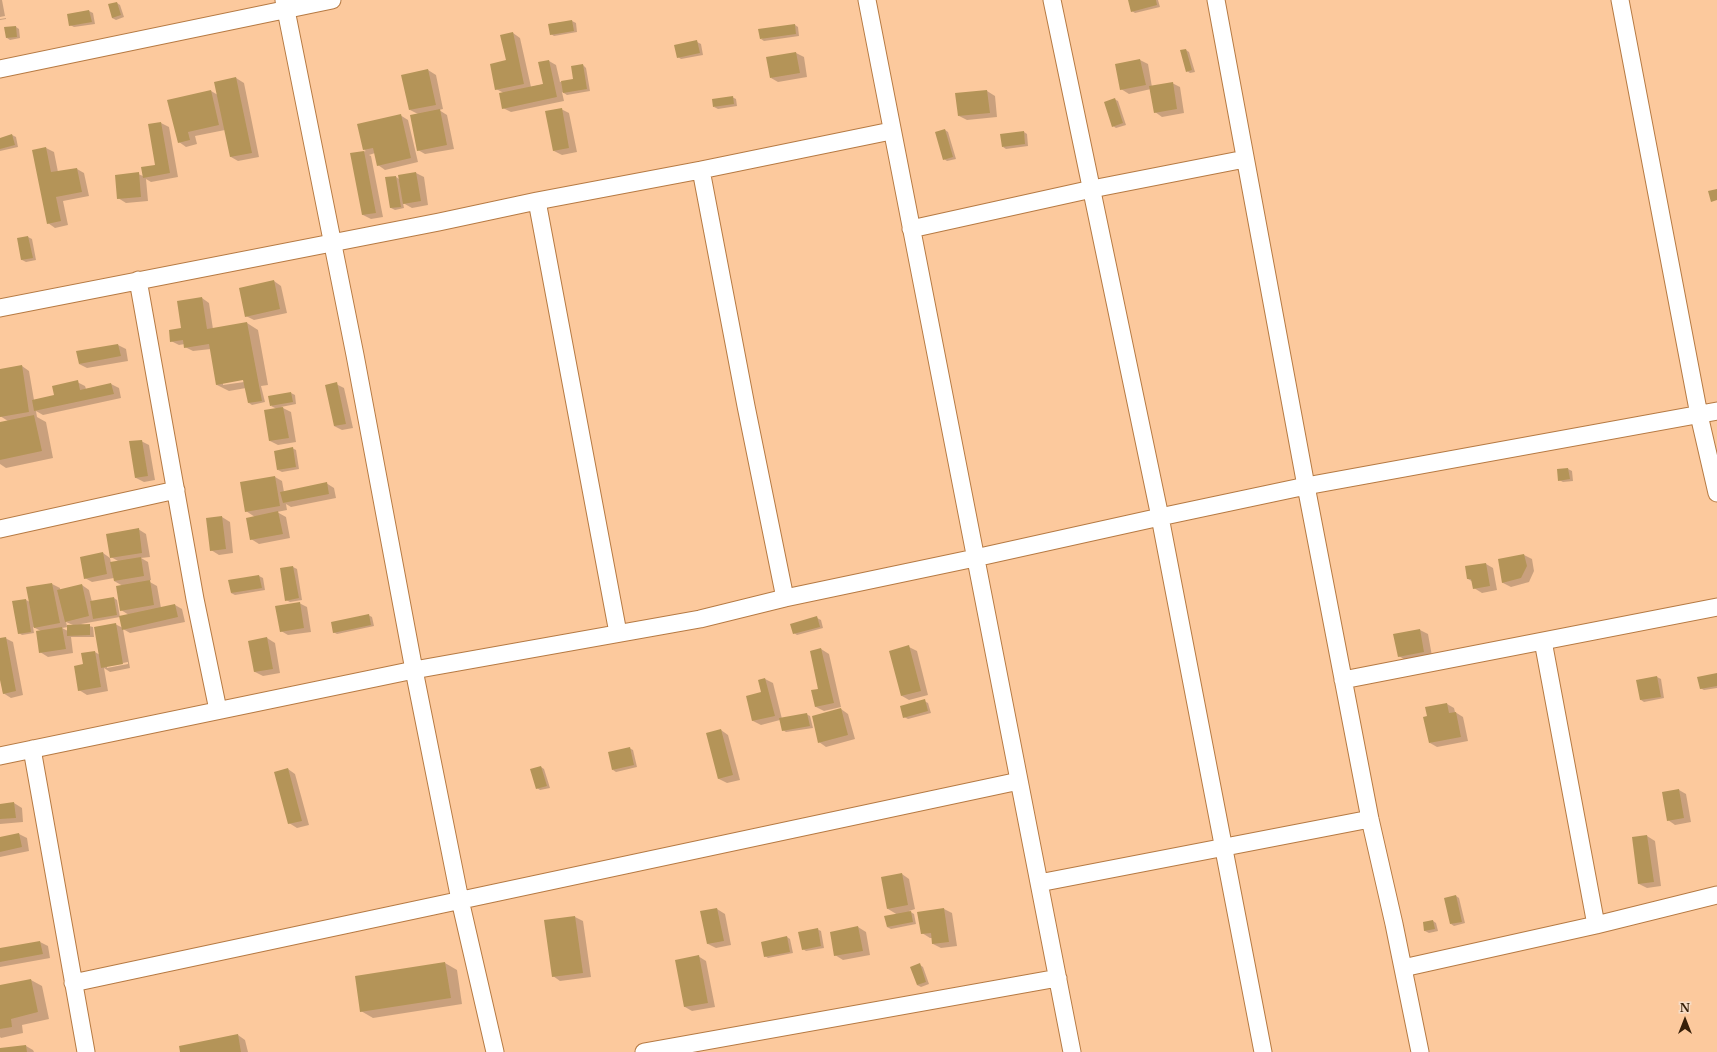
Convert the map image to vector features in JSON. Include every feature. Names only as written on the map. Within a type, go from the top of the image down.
[{"type":"street","points":[[0,69],[284,5],[332,0]]},
{"type":"street","points":[[867,0],[891,131],[1072,1052]]},
{"type":"street","points":[[1052,0],[1160,516],[1264,1052]]},
{"type":"street","points":[[1216,0],[1343,680],[1370,819],[1420,1052]]},
{"type":"street","points":[[1620,0],[1699,415],[1717,493]]},
{"type":"street","points":[[284,5],[310,128],[331,243],[356,363],[414,670],[460,900],[495,1052]]},
{"type":"street","points":[[0,308],[331,243],[537,200],[701,170],[891,131]]},
{"type":"street","points":[[911,229],[1092,189],[1245,159]]},
{"type":"street","points":[[701,170],[784,598]]},
{"type":"street","points":[[537,200],[618,633]]},
{"type":"street","points":[[138,280],[218,710]]},
{"type":"street","points":[[0,756],[414,670],[700,619],[784,598],[975,558],[1160,516],[1306,486],[1717,411]]},
{"type":"street","points":[[0,529],[176,490]]},
{"type":"street","points":[[1343,680],[1717,607]]},
{"type":"street","points":[[1543,641],[1596,925]]},
{"type":"street","points":[[32,749],[86,1052]]},
{"type":"street","points":[[73,983],[1019,780]]},
{"type":"street","points":[[1039,883],[1370,819]]},
{"type":"street","points":[[1403,968],[1596,925],[1717,895]]},
{"type":"street","points":[[644,1052],[1058,978]]},
{"type":"building","points":[[1128,0],[1156,0],[1157,5],[1131,12]]},
{"type":"building","points":[[117,2],[121,15],[112,18],[108,4]]},
{"type":"building","points":[[89,10],[92,22],[69,26],[67,14]]},
{"type":"building","points":[[572,20],[574,31],[550,35],[548,24]]},
{"type":"building","points":[[795,24],[796,34],[760,39],[758,29]]},
{"type":"building","points":[[16,26],[17,37],[6,38],[4,27]]},
{"type":"building","points":[[513,32],[524,84],[495,90],[490,64],[506,60],[500,35]]},
{"type":"building","points":[[697,40],[700,53],[677,58],[674,45]]},
{"type":"building","points":[[1186,49],[1192,70],[1186,72],[1180,50]]},
{"type":"building","points":[[796,52],[800,73],[770,78],[766,57]]},
{"type":"building","points":[[1140,59],[1146,85],[1120,90],[1115,64]]},
{"type":"building","points":[[549,60],[557,97],[502,109],[499,93],[543,84],[538,62]]},
{"type":"building","points":[[583,64],[587,89],[563,93],[561,81],[573,79],[571,66]]},
{"type":"building","points":[[428,69],[436,105],[409,110],[401,75]]},
{"type":"building","points":[[236,77],[252,153],[230,157],[214,82]]},
{"type":"building","points":[[1173,82],[1177,109],[1154,113],[1149,86]]},
{"type":"building","points":[[211,90],[219,125],[188,132],[190,140],[178,143],[167,100]]},
{"type":"building","points":[[987,90],[990,113],[958,116],[955,93]]},
{"type":"building","points":[[733,96],[734,104],[713,107],[712,99]]},
{"type":"building","points":[[1115,98],[1123,123],[1112,127],[1104,102]]},
{"type":"building","points":[[562,108],[569,148],[553,151],[545,111]]},
{"type":"building","points":[[440,109],[447,145],[417,151],[410,115]]},
{"type":"building","points":[[401,114],[411,158],[377,166],[373,148],[363,150],[357,124]]},
{"type":"building","points":[[161,122],[170,173],[143,178],[141,167],[155,165],[148,124]]},
{"type":"building","points":[[945,129],[953,157],[943,160],[935,132]]},
{"type":"building","points":[[1024,131],[1025,144],[1002,147],[1000,134]]},
{"type":"building","points":[[12,134],[15,145],[0,149],[0,138]]},
{"type":"building","points":[[46,147],[51,172],[77,168],[82,192],[56,197],[61,221],[47,224],[32,150]]},
{"type":"building","points":[[364,151],[376,213],[362,215],[350,153]]},
{"type":"building","points":[[139,172],[141,197],[117,199],[115,175]]},
{"type":"building","points":[[416,172],[421,201],[403,204],[398,175]]},
{"type":"building","points":[[396,176],[401,207],[390,208],[385,177]]},
{"type":"building","points":[[1717,189],[1717,200],[1711,202],[1708,191]]},
{"type":"building","points":[[28,236],[33,258],[21,260],[17,238]]},
{"type":"building","points":[[274,280],[280,309],[245,317],[239,288]]},
{"type":"building","points":[[202,297],[207,329],[247,322],[262,401],[248,403],[243,380],[216,385],[209,344],[184,348],[183,340],[170,342],[169,330],[181,328],[177,301]]},
{"type":"building","points":[[118,344],[121,356],[79,364],[76,351]]},
{"type":"building","points":[[22,365],[29,412],[0,417],[0,369]]},
{"type":"building","points":[[78,380],[80,390],[111,383],[114,394],[34,411],[32,400],[54,395],[52,386]]},
{"type":"building","points":[[337,382],[346,424],[334,426],[325,385]]},
{"type":"building","points":[[291,392],[293,402],[270,406],[268,396]]},
{"type":"building","points":[[283,407],[289,438],[269,441],[264,410]]},
{"type":"building","points":[[34,415],[42,451],[0,460],[0,422]]},
{"type":"building","points":[[142,440],[148,476],[135,478],[129,441]]},
{"type":"building","points":[[293,447],[296,467],[277,470],[274,451]]},
{"type":"building","points":[[1568,468],[1570,479],[1558,481],[1557,469]]},
{"type":"building","points":[[275,476],[280,506],[245,512],[240,482]]},
{"type":"building","points":[[327,482],[329,494],[283,503],[280,492]]},
{"type":"building","points":[[278,511],[283,534],[250,540],[246,518]]},
{"type":"building","points":[[222,516],[226,549],[210,551],[206,518]]},
{"type":"building","points":[[139,528],[142,553],[110,558],[106,534]]},
{"type":"building","points":[[103,552],[107,574],[84,579],[80,557]]},
{"type":"building","points":[[1524,554],[1527,566],[1521,578],[1502,583],[1498,559]]},
{"type":"building","points":[[141,557],[144,576],[114,581],[110,562]]},
{"type":"building","points":[[1486,563],[1490,586],[1473,589],[1471,579],[1467,579],[1465,566]]},
{"type":"building","points":[[293,566],[299,598],[285,601],[280,568]]},
{"type":"building","points":[[259,575],[262,588],[231,593],[228,580]]},
{"type":"building","points":[[150,580],[154,605],[120,611],[116,586]]},
{"type":"building","points":[[52,583],[60,623],[34,628],[26,587]]},
{"type":"building","points":[[82,584],[89,616],[65,622],[57,590]]},
{"type":"building","points":[[114,597],[117,615],[93,619],[90,601]]},
{"type":"building","points":[[26,599],[31,632],[18,634],[12,601]]},
{"type":"building","points":[[300,602],[304,628],[280,632],[275,606]]},
{"type":"building","points":[[175,604],[178,617],[122,630],[119,616]]},
{"type":"building","points":[[369,614],[371,625],[333,633],[331,622]]},
{"type":"building","points":[[817,616],[820,627],[793,634],[790,624]]},
{"type":"building","points":[[116,623],[123,664],[101,668],[94,627]]},
{"type":"building","points":[[90,624],[90,635],[67,636],[67,625]]},
{"type":"building","points":[[62,627],[66,649],[39,653],[36,631]]},
{"type":"building","points":[[1420,629],[1424,652],[1398,657],[1393,634]]},
{"type":"building","points":[[6,637],[16,691],[3,694],[0,680],[0,638]]},
{"type":"building","points":[[267,637],[273,669],[254,672],[248,641]]},
{"type":"building","points":[[909,645],[921,691],[901,696],[889,651]]},
{"type":"building","points":[[821,648],[834,703],[815,707],[811,690],[818,689],[810,651]]},
{"type":"building","points":[[95,651],[101,687],[78,691],[74,666],[83,664],[81,653]]},
{"type":"building","points":[[1717,673],[1717,686],[1700,689],[1697,677]]},
{"type":"building","points":[[1657,676],[1661,697],[1640,700],[1636,680]]},
{"type":"building","points":[[765,678],[775,716],[752,721],[746,696],[761,692],[758,680]]},
{"type":"building","points":[[925,699],[928,711],[903,718],[900,706]]},
{"type":"building","points":[[1447,703],[1449,713],[1456,712],[1461,737],[1429,743],[1423,717],[1427,716],[1425,707]]},
{"type":"building","points":[[841,708],[848,735],[818,743],[812,716]]},
{"type":"building","points":[[807,713],[810,726],[782,731],[779,718]]},
{"type":"building","points":[[721,729],[733,775],[718,779],[706,733]]},
{"type":"building","points":[[630,747],[634,765],[612,770],[608,752]]},
{"type":"building","points":[[541,766],[547,786],[536,789],[530,769]]},
{"type":"building","points":[[288,768],[302,821],[288,824],[274,772]]},
{"type":"building","points":[[1679,789],[1684,818],[1667,821],[1662,792]]},
{"type":"building","points":[[14,802],[16,818],[0,819],[0,804]]},
{"type":"building","points":[[19,833],[22,847],[0,852],[0,837]]},
{"type":"building","points":[[1647,835],[1654,882],[1638,884],[1632,837]]},
{"type":"building","points":[[902,873],[908,905],[887,909],[881,877]]},
{"type":"building","points":[[1456,895],[1462,922],[1450,924],[1444,898]]},
{"type":"building","points":[[717,908],[724,941],[707,944],[700,911]]},
{"type":"building","points":[[944,908],[949,942],[932,944],[931,933],[921,934],[917,912]]},
{"type":"building","points":[[911,911],[913,922],[887,927],[884,916]]},
{"type":"building","points":[[575,916],[583,973],[552,977],[544,920]]},
{"type":"building","points":[[1433,920],[1435,929],[1424,931],[1423,922]]},
{"type":"building","points":[[858,926],[863,951],[834,956],[830,932]]},
{"type":"building","points":[[818,928],[821,946],[802,950],[798,932]]},
{"type":"building","points":[[787,936],[790,952],[764,957],[761,942]]},
{"type":"building","points":[[40,941],[43,954],[0,962],[0,948]]},
{"type":"building","points":[[699,955],[708,1003],[684,1007],[675,960]]},
{"type":"building","points":[[445,962],[451,998],[360,1012],[355,976]]},
{"type":"building","points":[[920,963],[926,982],[917,985],[910,967]]},
{"type":"building","points":[[31,979],[38,1012],[11,1019],[12,1027],[0,1029],[0,985]]},
{"type":"building","points":[[238,1034],[241,1052],[180,1052],[179,1046]]},
{"type":"building","points":[[26,1045],[27,1052],[0,1052],[0,1048]]}]
